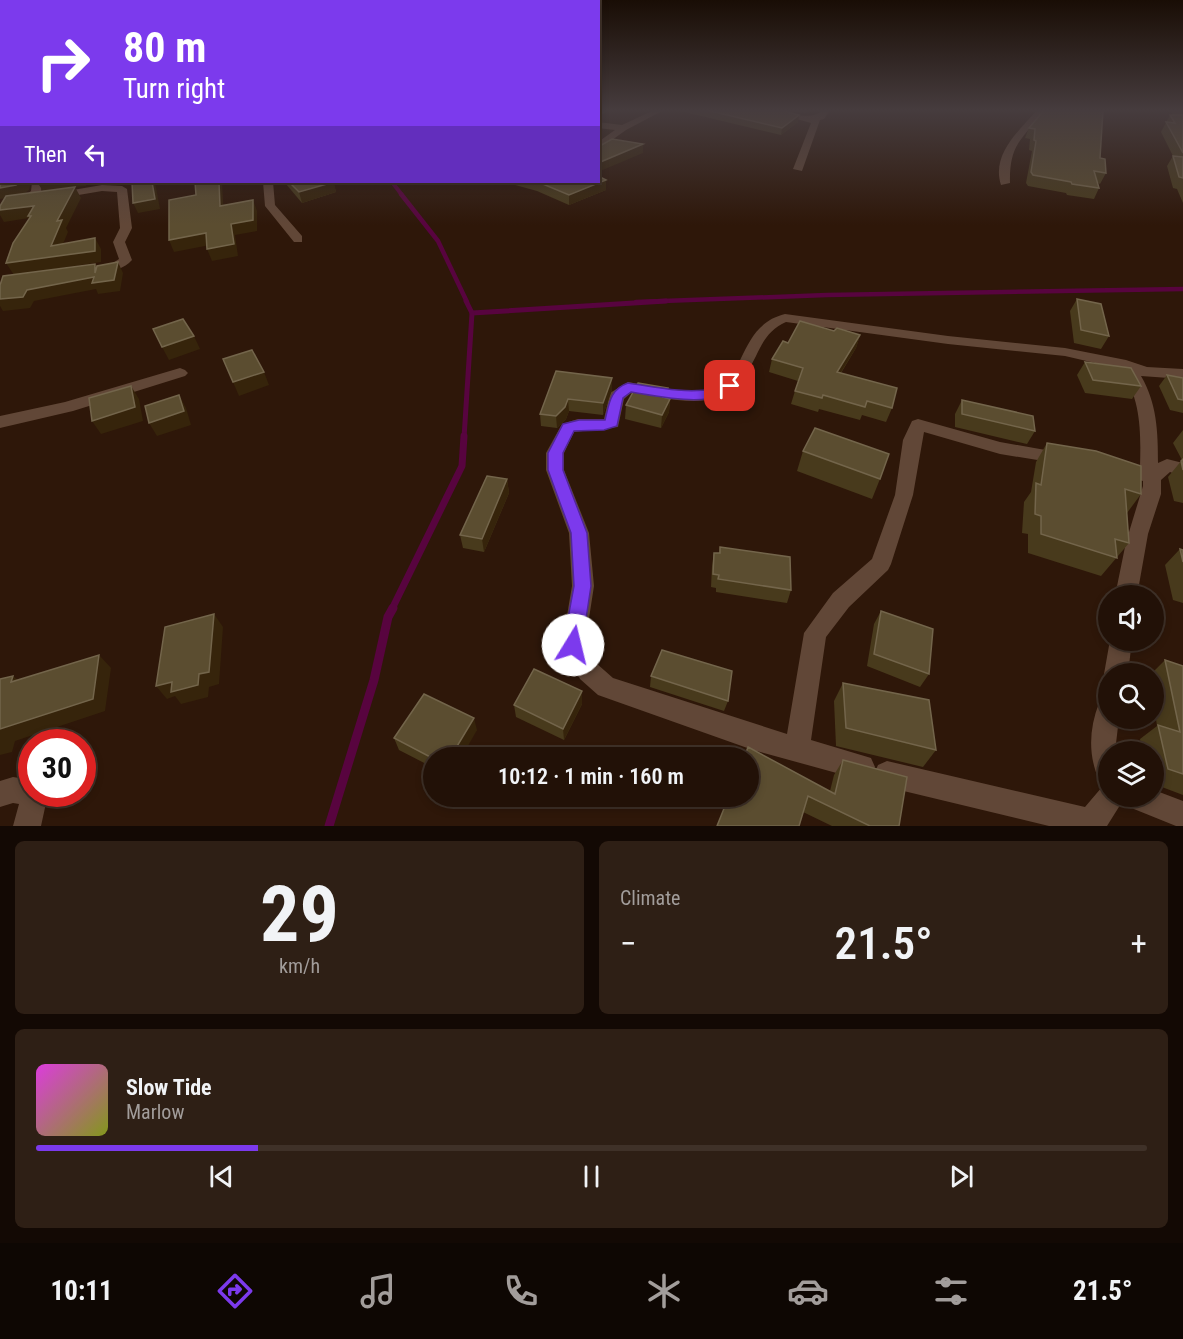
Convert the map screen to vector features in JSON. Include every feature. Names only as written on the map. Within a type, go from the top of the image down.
[{"type":"street","points":[[798,169],[806,149]]},
{"type":"street","points":[[1005,183],[1004,161],[1009,149]]},
{"type":"street","points":[[38,183],[36,192],[23,200],[102,188],[122,189],[126,228],[119,242],[126,260],[110,268],[86,271]]},
{"type":"street","points":[[268,183],[270,206],[298,239]]},
{"type":"street","points":[[1104,807],[1097,817],[1085,821],[869,770],[753,737],[606,687],[588,671],[573,645],[583,586],[579,533],[555,470],[555,453],[568,428],[579,424],[604,426],[612,423],[616,397],[628,387],[666,393],[702,395],[720,393],[730,386],[764,329],[776,319],[785,318],[948,340],[1065,352],[1126,365],[1145,372],[1183,375]]},
{"type":"street","points":[[1126,365],[1134,376],[1148,409],[1149,470],[1152,477],[1151,499],[1138,532],[1128,585]]},
{"type":"street","points":[[0,422],[67,407],[180,373]]},
{"type":"street","points":[[797,750],[815,633],[841,600],[881,564],[904,495],[912,440],[918,424],[1000,448],[1131,470],[1152,477]]},
{"type":"street","points":[[1152,477],[1167,465],[1183,470]]},
{"type":"street","points":[[0,795],[13,790],[18,791]]},
{"type":"street","points":[[27,826],[30,807]]},
{"type":"street","points":[[1162,807],[1183,815]]},
{"type":"building","points":[[600,149],[632,149],[600,162]]},
{"type":"building","points":[[1035,149],[1101,149],[1100,158],[1105,159],[1106,173],[1094,171],[1099,188],[1033,175],[1031,172]]},
{"type":"building","points":[[1173,156],[1183,157],[1183,178],[1179,177]]},
{"type":"building","points":[[0,183],[19,183],[16,185],[0,188]]},
{"type":"building","points":[[132,183],[152,183],[155,199],[133,203]]},
{"type":"building","points":[[195,183],[219,183],[220,206],[253,200],[253,220],[231,224],[234,244],[207,249],[206,233],[169,240],[169,200],[196,195]]},
{"type":"building","points":[[290,183],[330,183],[299,192]]},
{"type":"building","points":[[540,183],[599,183],[569,195]]},
{"type":"building","points":[[75,187],[57,221],[62,220],[51,246],[95,238],[95,251],[6,263],[13,243],[31,216],[28,216],[34,206],[0,210],[6,196]]},
{"type":"building","points":[[118,262],[114,280],[92,283],[94,277],[27,290],[23,297],[0,299],[0,285],[3,276],[95,264],[95,273],[97,266]]},
{"type":"building","points":[[1077,299],[1101,304],[1109,336],[1081,330]]},
{"type":"building","points":[[183,319],[194,336],[162,347],[153,329]]},
{"type":"building","points":[[800,321],[834,331],[837,328],[860,335],[837,372],[897,388],[892,408],[867,401],[865,407],[823,395],[822,398],[795,391],[803,368],[772,359],[783,341],[788,343]]},
{"type":"building","points":[[252,350],[264,372],[233,382],[223,359]]},
{"type":"building","points":[[1085,362],[1131,368],[1141,386],[1093,380]]},
{"type":"building","points":[[556,371],[612,378],[603,403],[568,399],[565,407],[556,416],[540,414]]},
{"type":"building","points":[[1167,375],[1183,378],[1183,400],[1178,399]]},
{"type":"building","points":[[638,383],[668,388],[663,397],[670,399],[662,415],[626,405]]},
{"type":"building","points":[[131,386],[135,407],[92,421],[89,398]]},
{"type":"building","points":[[179,395],[184,411],[149,423],[145,406]]},
{"type":"building","points":[[962,400],[1033,416],[1035,431],[962,414]]},
{"type":"building","points":[[815,428],[889,454],[880,479],[803,451]]},
{"type":"building","points":[[1047,443],[1096,451],[1141,466],[1141,494],[1125,489],[1129,543],[1115,539],[1117,558],[1041,534],[1041,516],[1035,514],[1036,483],[1041,485]]},
{"type":"building","points":[[487,476],[507,479],[482,539],[460,535]]},
{"type":"building","points":[[720,547],[790,557],[791,590],[718,579],[719,575],[713,574],[714,553],[720,553]]},
{"type":"building","points":[[881,611],[933,629],[929,674],[874,654]]},
{"type":"building","points":[[214,614],[209,672],[199,674],[198,685],[171,692],[172,682],[156,686],[165,627]]},
{"type":"building","points":[[662,650],[732,671],[728,701],[651,676]]},
{"type":"building","points":[[99,655],[93,699],[0,729],[0,679],[13,676],[11,682]]},
{"type":"building","points":[[1165,660],[1183,666],[1183,774],[1168,769],[1164,741],[1162,741],[1159,729],[1164,729],[1164,727],[1180,732]]},
{"type":"building","points":[[534,669],[582,691],[563,729],[514,705]]},
{"type":"building","points":[[843,683],[929,700],[936,750],[846,728]]},
{"type":"building","points":[[424,694],[474,718],[457,747],[423,747],[423,753],[394,738]]},
{"type":"building","points":[[759,753],[835,794],[843,760],[907,777],[899,826],[870,826],[808,796],[799,826],[717,826],[725,807],[759,807]]},
{"type":"waterway","points":[[393,183],[402,195]]},
{"type":"waterway","points":[[401,194],[438,241],[467,302]]},
{"type":"waterway","points":[[636,302],[827,295],[1183,289]]},
{"type":"waterway","points":[[466,301],[472,313]]},
{"type":"waterway","points":[[472,313],[666,301]]},
{"type":"waterway","points":[[464,438],[472,313]]},
{"type":"waterway","points":[[392,609],[462,466],[464,436]]},
{"type":"waterway","points":[[329,826],[374,680],[388,617],[393,608]]},
{"type":"route","points":[[573,645],[583,586],[579,533],[555,470],[555,453],[568,428],[579,424],[604,426],[612,423],[616,397],[628,387],[666,393],[702,395],[720,393],[730,386]]}]
